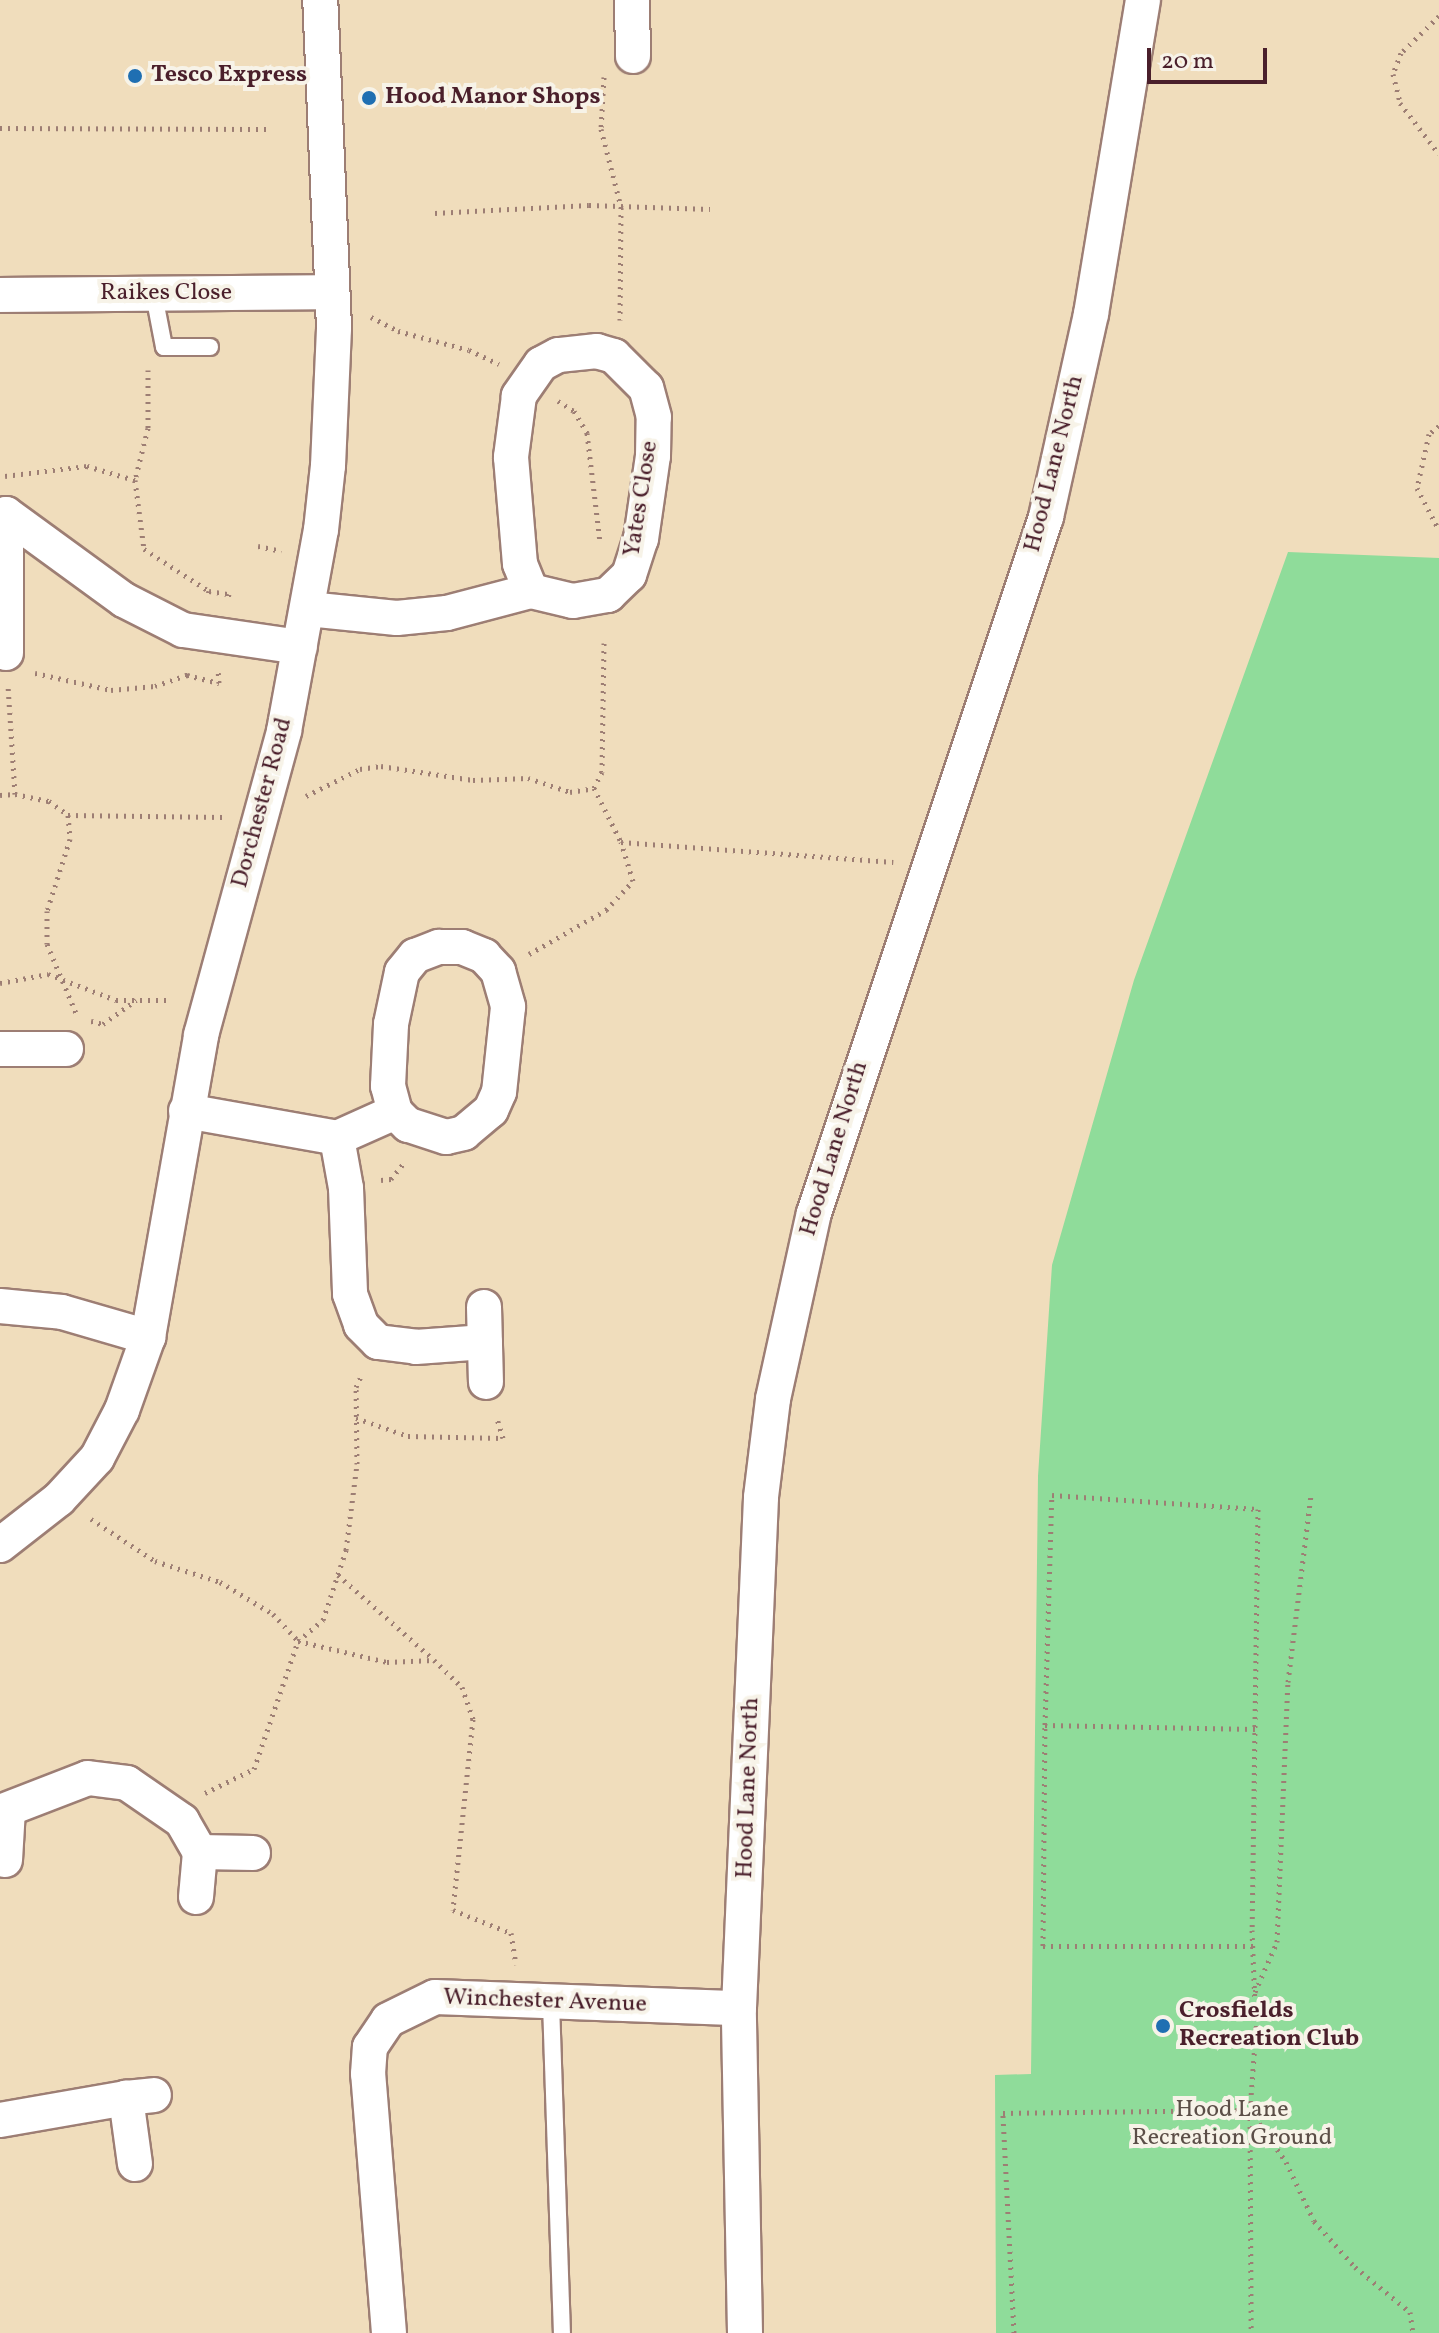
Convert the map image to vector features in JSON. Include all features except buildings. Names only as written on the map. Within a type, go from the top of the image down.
[{"type":"street","name":"Dorchester Road","points":[[0,1545],[59,1499],[97,1458],[122,1410],[148,1337],[166,1253],[186,1111],[217,974],[265,809],[308,609],[328,466],[332,292],[320,0]]},
{"type":"street","points":[[632,0],[633,56]]},
{"type":"street","name":"Hood Lane North","points":[[745,2333],[739,2008],[761,1497],[773,1399],[814,1213],[926,863],[1046,517],[1091,314],[1143,0]]},
{"type":"street","name":"Raikes Close","points":[[0,295],[332,292]]},
{"type":"street","points":[[531,591],[520,564],[511,457],[519,396],[541,364],[558,355],[597,351],[614,356]]},
{"type":"street","name":"Yates Close","points":[[608,595],[629,575],[641,539],[653,456],[654,417],[646,388],[614,356]]},
{"type":"street","points":[[7,663],[6,514],[124,600],[183,630],[300,647]]},
{"type":"street","points":[[308,609],[397,618],[447,613],[531,591],[573,601],[608,595]]},
{"type":"street","points":[[439,947],[462,947],[484,956],[498,971],[508,1007],[499,1092],[491,1110],[464,1133],[446,1137],[418,1130],[395,1112],[388,1061],[402,972],[415,956],[439,947]]},
{"type":"street","points":[[0,1049],[66,1049]]},
{"type":"street","points":[[186,1111],[337,1138],[395,1112]]},
{"type":"street","points":[[337,1138],[346,1188],[350,1294],[361,1325],[378,1342],[416,1347],[485,1342]]},
{"type":"street","points":[[0,1306],[62,1312],[148,1337]]},
{"type":"street","points":[[484,1307],[486,1382]]},
{"type":"street","points":[[5,1860],[4,1811],[88,1778],[127,1783],[182,1821],[200,1852],[196,1897]]},
{"type":"street","points":[[200,1852],[253,1853]]},
{"type":"street","name":"Winchester Avenue","points":[[389,2333],[370,2047],[388,2020],[435,1997],[739,2008]]},
{"type":"street","points":[[0,2120],[140,2097],[135,2164]]},
{"type":"lane","points":[[154,295],[164,347],[210,347]]},
{"type":"lane","points":[[536,2003],[562,2333]]},
{"type":"path","points":[[1439,16],[1401,53],[1393,74],[1400,103],[1439,154]]},
{"type":"path","points":[[614,356],[623,305],[621,207],[601,129],[605,66],[633,56]]},
{"type":"path","points":[[0,128],[270,129]]},
{"type":"path","points":[[435,213],[621,207],[710,209]]},
{"type":"path","points":[[332,292],[358,300],[378,323],[469,350],[511,370]]},
{"type":"path","points":[[164,347],[148,369],[148,428],[135,480],[144,549],[209,591],[206,603]]},
{"type":"path","points":[[554,398],[574,411],[587,433],[608,595]]},
{"type":"path","points":[[1439,426],[1429,434],[1417,488],[1439,530]]},
{"type":"path","points":[[0,477],[87,466],[135,480]]},
{"type":"path","points":[[594,788],[602,772],[604,643]]},
{"type":"path","points":[[15,794],[7,663],[111,690],[155,686],[187,675],[219,683],[218,661]]},
{"type":"path","points":[[187,675],[191,664]]},
{"type":"path","points":[[0,795],[15,794],[49,801],[68,815],[206,819],[265,809],[360,769],[381,766],[473,780],[528,778],[570,792],[594,788]]},
{"type":"path","points":[[498,971],[606,910],[633,881],[621,842],[594,788]]},
{"type":"path","points":[[68,815],[70,839],[47,911],[47,944],[78,1017],[103,1024],[136,1000]]},
{"type":"path","points":[[621,842],[926,863]]},
{"type":"path","points":[[0,983],[48,974],[116,1000],[170,998]]},
{"type":"path","points":[[182,1821],[199,1796],[254,1769],[298,1641],[323,1620],[338,1575],[357,1464],[356,1387],[378,1342]]},
{"type":"path","points":[[356,1418],[408,1436],[503,1438],[486,1382]]},
{"type":"path","points":[[1251,2333],[1250,2110],[1255,1993],[1258,1509],[1052,1495],[1045,1725],[1043,1946],[1253,1946]]},
{"type":"path","points":[[1255,1993],[1277,1942],[1288,1682],[1311,1495]]},
{"type":"path","points":[[59,1499],[155,1561],[220,1582],[273,1614],[298,1641],[387,1662],[434,1660]]},
{"type":"path","points":[[338,1575],[462,1687],[473,1719],[453,1910],[511,1933],[536,2003]]},
{"type":"path","points":[[1045,1725],[1255,1729]]},
{"type":"path","points":[[1014,2333],[1003,2113],[1250,2110]]},
{"type":"path","points":[[1250,2110],[1286,2162],[1314,2221],[1355,2267],[1410,2312],[1413,2333]]},
{"type":"green space","name":"Hood Lane Recreation Ground","points":[[1288,552],[1439,558],[1439,2333],[996,2333],[995,2075],[1031,2074],[1038,1476],[1052,1265],[1134,980]]},
{"type":"place","name":"Tesco Express","points":[[135,76]]},
{"type":"place","name":"Hood Manor Shops","points":[[369,98]]},
{"type":"place","name":"Crosfields Recreation Club","points":[[1163,2026]]}]
